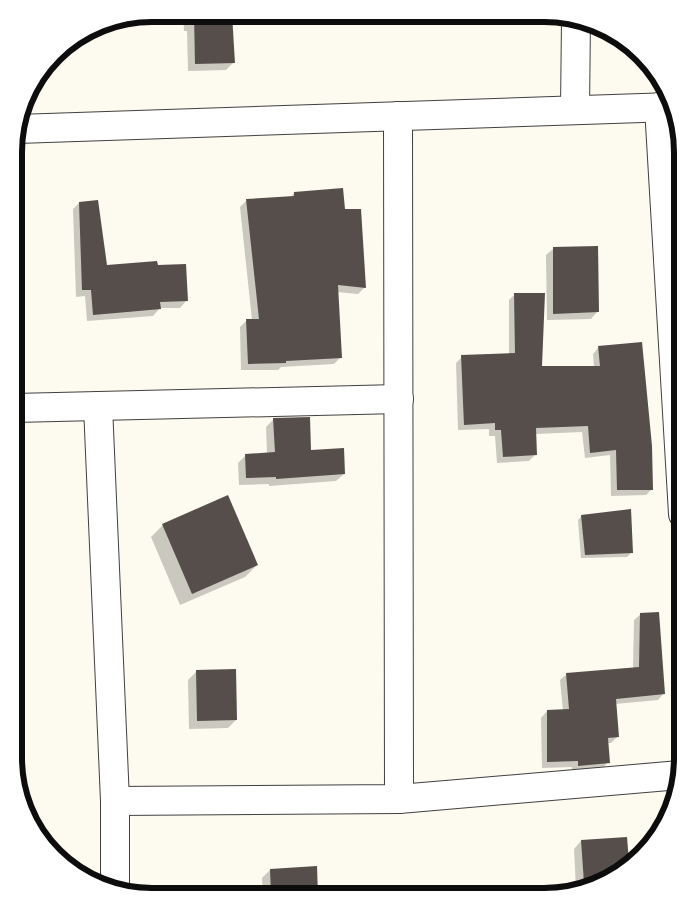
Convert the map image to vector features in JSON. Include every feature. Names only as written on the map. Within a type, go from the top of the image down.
[{"type":"street","points":[[575,110],[576,27]]},
{"type":"street","points":[[25,128],[666,107],[674,299]]},
{"type":"street","points":[[398,116],[399,799]]},
{"type":"street","points":[[22,408],[399,399]]},
{"type":"street","points":[[98,406],[114,801],[115,882]]},
{"type":"street","points":[[114,801],[399,799],[673,777]]},
{"type":"building","points":[[194,22],[232,22],[235,63],[195,64]]},
{"type":"building","points":[[343,188],[345,209],[361,209],[366,288],[338,285],[342,358],[248,364],[246,319],[259,319],[246,199],[294,196],[294,192]]},
{"type":"building","points":[[98,200],[107,265],[157,261],[158,265],[186,264],[188,301],[160,302],[161,309],[93,315],[91,290],[82,290],[79,202]]},
{"type":"building","points":[[598,246],[599,312],[553,314],[553,247]]},
{"type":"building","points":[[514,293],[545,293],[542,366],[600,366],[598,346],[642,342],[652,446],[653,490],[617,490],[616,450],[590,453],[588,426],[536,428],[537,455],[503,457],[501,430],[495,430],[495,423],[464,425],[461,355],[515,353]]},
{"type":"building","points":[[310,417],[311,450],[344,448],[345,474],[276,479],[276,477],[246,478],[245,454],[275,452],[273,418]]},
{"type":"building","points":[[228,495],[258,565],[192,594],[162,524]]},
{"type":"building","points":[[631,509],[633,553],[585,555],[581,515]]},
{"type":"building","points":[[659,612],[665,694],[616,699],[619,737],[608,738],[610,763],[578,766],[578,761],[547,762],[547,710],[569,709],[566,673],[639,667],[640,613]]},
{"type":"building","points":[[236,669],[237,720],[197,721],[196,670]]},
{"type":"building","points":[[627,837],[629,856],[617,866],[584,882],[581,840]]},
{"type":"building","points":[[317,866],[318,888],[271,888],[270,869]]}]
